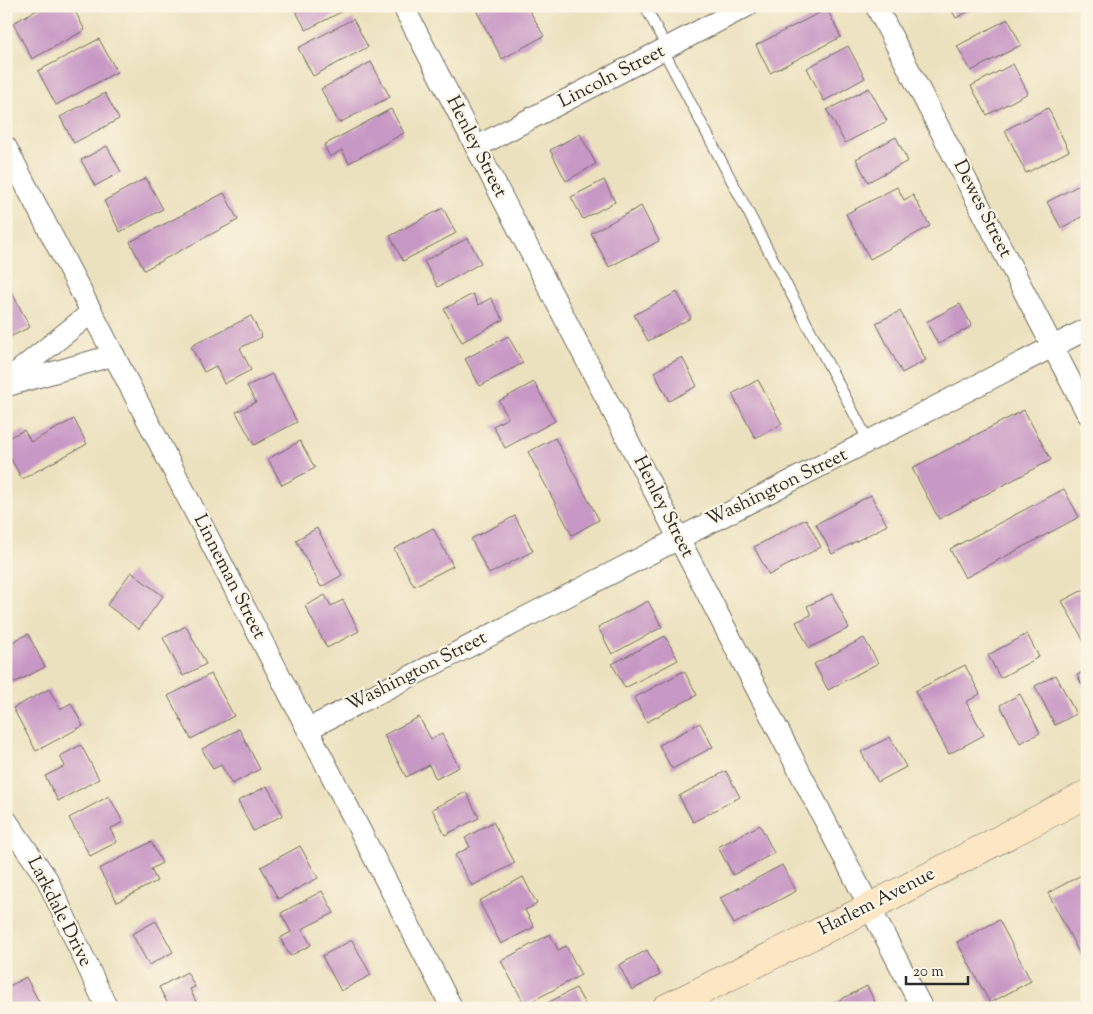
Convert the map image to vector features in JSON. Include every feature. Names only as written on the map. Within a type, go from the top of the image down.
[{"type":"main road","name":"Harlem Avenue","points":[[666,1008],[870,907],[1087,794]]},
{"type":"street","name":"Henley Street","points":[[403,6],[922,1008]]},
{"type":"street","name":"Lincoln Street","points":[[476,147],[747,6]]},
{"type":"street","name":"Dewes Street","points":[[876,6],[1087,413]]},
{"type":"street","name":"Linneman Street","points":[[6,147],[452,1008]]},
{"type":"street","points":[[6,381],[92,312]]},
{"type":"street","name":"Washington Street","points":[[308,728],[1087,329]]},
{"type":"street","points":[[6,386],[114,355]]},
{"type":"street","name":"Larkdale Drive","points":[[6,820],[46,879],[107,1008]]},
{"type":"lane","points":[[645,6],[665,49],[869,442]]},
{"type":"building","points":[[44,6],[72,6],[85,30],[32,59],[13,23]]},
{"type":"building","points":[[293,6],[338,6],[341,12],[306,30]]},
{"type":"building","points":[[483,6],[530,6],[528,8],[544,36],[502,59],[476,10]]},
{"type":"building","points":[[949,6],[979,6],[956,18]]},
{"type":"building","points":[[827,9],[841,37],[770,73],[756,45]]},
{"type":"building","points":[[353,19],[368,47],[313,76],[298,48]]},
{"type":"building","points":[[1008,19],[1021,45],[971,71],[957,46]]},
{"type":"building","points":[[99,39],[117,72],[56,105],[38,71]]},
{"type":"building","points":[[848,46],[865,78],[824,101],[807,68]]},
{"type":"building","points":[[371,62],[390,97],[339,123],[321,89]]},
{"type":"building","points":[[1013,64],[1028,93],[987,115],[971,86]]},
{"type":"building","points":[[869,88],[887,121],[845,143],[827,110]]},
{"type":"building","points":[[105,93],[119,119],[74,143],[60,117]]},
{"type":"building","points":[[1048,108],[1069,151],[1026,173],[1005,130]]},
{"type":"building","points":[[391,109],[404,133],[349,163],[342,150],[330,157],[324,145]]},
{"type":"building","points":[[580,134],[596,164],[566,181],[550,150]]},
{"type":"building","points":[[896,137],[908,161],[868,182],[856,159]]},
{"type":"building","points":[[107,146],[121,172],[95,186],[81,160]]},
{"type":"building","points":[[146,178],[163,209],[120,232],[104,201]]},
{"type":"building","points":[[604,180],[615,202],[583,219],[571,197]]},
{"type":"building","points":[[1087,181],[1087,214],[1061,228],[1047,202]]},
{"type":"building","points":[[897,187],[904,200],[913,195],[930,226],[870,259],[846,214]]},
{"type":"building","points":[[224,193],[238,220],[144,270],[130,242]]},
{"type":"building","points":[[641,206],[659,241],[609,267],[591,233]]},
{"type":"building","points":[[443,208],[456,233],[403,261],[390,236]]},
{"type":"building","points":[[468,238],[481,263],[438,287],[424,261]]},
{"type":"building","points":[[6,281],[30,327],[6,339]]},
{"type":"building","points":[[677,292],[691,318],[648,341],[634,315]]},
{"type":"building","points":[[473,294],[478,305],[491,298],[503,320],[462,342],[444,309]]},
{"type":"building","points":[[960,304],[972,326],[938,344],[926,322]]},
{"type":"building","points":[[900,311],[926,360],[902,373],[876,323]]},
{"type":"building","points":[[251,316],[262,337],[240,348],[251,370],[224,384],[216,366],[204,372],[191,346]]},
{"type":"building","points":[[508,336],[523,363],[480,386],[465,359]]},
{"type":"building","points":[[682,357],[697,386],[669,401],[654,372]]},
{"type":"building","points":[[272,374],[297,422],[254,445],[236,412],[256,402],[247,386]]},
{"type":"building","points":[[758,380],[782,424],[755,438],[732,394]]},
{"type":"building","points":[[534,382],[555,421],[505,448],[493,426],[508,418],[499,401]]},
{"type":"building","points":[[1024,410],[1051,460],[939,519],[912,468]]},
{"type":"building","points":[[74,419],[87,444],[22,479],[6,450],[6,439],[24,430],[31,442]]},
{"type":"building","points":[[555,438],[599,520],[572,535],[528,452]]},
{"type":"building","points":[[300,441],[315,468],[282,485],[268,459]]},
{"type":"building","points":[[1064,489],[1079,517],[965,578],[950,549]]},
{"type":"building","points":[[871,495],[887,525],[832,554],[816,524]]},
{"type":"building","points":[[515,516],[533,551],[489,574],[471,539]]},
{"type":"building","points":[[806,519],[821,547],[769,575],[754,547]]},
{"type":"building","points":[[317,528],[342,575],[321,587],[296,540]]},
{"type":"building","points":[[433,528],[453,566],[414,586],[394,549]]},
{"type":"building","points":[[131,572],[163,596],[139,629],[107,605]]},
{"type":"building","points":[[1087,588],[1087,647],[1062,601]]},
{"type":"building","points":[[832,594],[849,628],[809,648],[796,622],[811,615],[807,606]]},
{"type":"building","points":[[325,595],[331,606],[343,600],[359,631],[327,648],[305,606]]},
{"type":"building","points":[[648,601],[662,627],[612,654],[598,627]]},
{"type":"building","points":[[186,626],[206,664],[183,676],[163,638]]},
{"type":"building","points":[[28,634],[45,667],[6,687],[6,645]]},
{"type":"building","points":[[1027,634],[1039,657],[1000,678],[988,655]]},
{"type":"building","points":[[665,636],[678,660],[625,688],[612,664]]},
{"type":"building","points":[[864,638],[878,663],[828,690],[814,664]]},
{"type":"building","points":[[965,665],[980,694],[966,702],[984,735],[949,754],[915,691]]},
{"type":"building","points":[[1087,670],[1087,694],[1077,675]]},
{"type":"building","points":[[684,671],[697,695],[647,722],[634,698]]},
{"type":"building","points":[[211,674],[234,716],[191,739],[168,696]]},
{"type":"building","points":[[1056,675],[1076,714],[1055,725],[1035,686]]},
{"type":"building","points":[[49,689],[60,709],[71,703],[83,726],[36,751],[13,708]]},
{"type":"building","points":[[1020,694],[1040,733],[1020,743],[1000,705]]},
{"type":"building","points":[[419,717],[431,739],[442,734],[459,767],[436,779],[429,765],[406,777],[384,735]]},
{"type":"building","points":[[700,723],[713,747],[672,769],[659,745]]},
{"type":"building","points":[[239,729],[260,769],[232,784],[221,765],[213,769],[202,749]]},
{"type":"building","points":[[890,737],[906,767],[878,782],[861,752]]},
{"type":"building","points":[[81,745],[99,779],[58,801],[45,776],[65,766],[60,756]]},
{"type":"building","points":[[726,771],[740,797],[693,822],[679,796]]},
{"type":"building","points":[[267,786],[283,815],[253,831],[238,801]]},
{"type":"building","points":[[466,792],[479,818],[445,835],[432,809]]},
{"type":"building","points":[[109,796],[123,822],[110,829],[117,842],[90,856],[69,818]]},
{"type":"building","points":[[493,822],[515,863],[472,886],[455,855],[470,847],[465,838]]},
{"type":"building","points":[[760,825],[774,853],[733,875],[718,847]]},
{"type":"building","points":[[151,842],[162,863],[151,869],[157,881],[117,902],[99,869]]},
{"type":"building","points":[[300,846],[318,878],[278,899],[261,867]]},
{"type":"building","points":[[782,865],[796,891],[734,924],[720,898]]},
{"type":"building","points":[[1087,872],[1087,964],[1085,964],[1048,893]]},
{"type":"building","points":[[523,877],[537,904],[525,910],[534,927],[501,944],[479,901]]},
{"type":"building","points":[[322,891],[334,913],[302,929],[311,945],[290,956],[280,938],[291,932],[281,913]]},
{"type":"building","points":[[999,920],[1031,981],[990,1003],[957,942]]},
{"type":"building","points":[[156,921],[173,952],[149,965],[132,934]]},
{"type":"building","points":[[550,934],[558,950],[566,946],[581,975],[525,1005],[501,961]]},
{"type":"building","points":[[352,940],[371,975],[341,991],[322,956]]},
{"type":"building","points":[[647,950],[660,975],[632,990],[619,965]]},
{"type":"building","points":[[187,972],[195,987],[190,989],[196,1002],[185,1008],[170,1008],[159,987]]},
{"type":"building","points":[[26,977],[42,1008],[6,1008],[6,988]]},
{"type":"building","points":[[867,986],[878,1008],[834,1008],[832,1004]]},
{"type":"building","points":[[576,988],[587,1008],[538,1008]]}]
